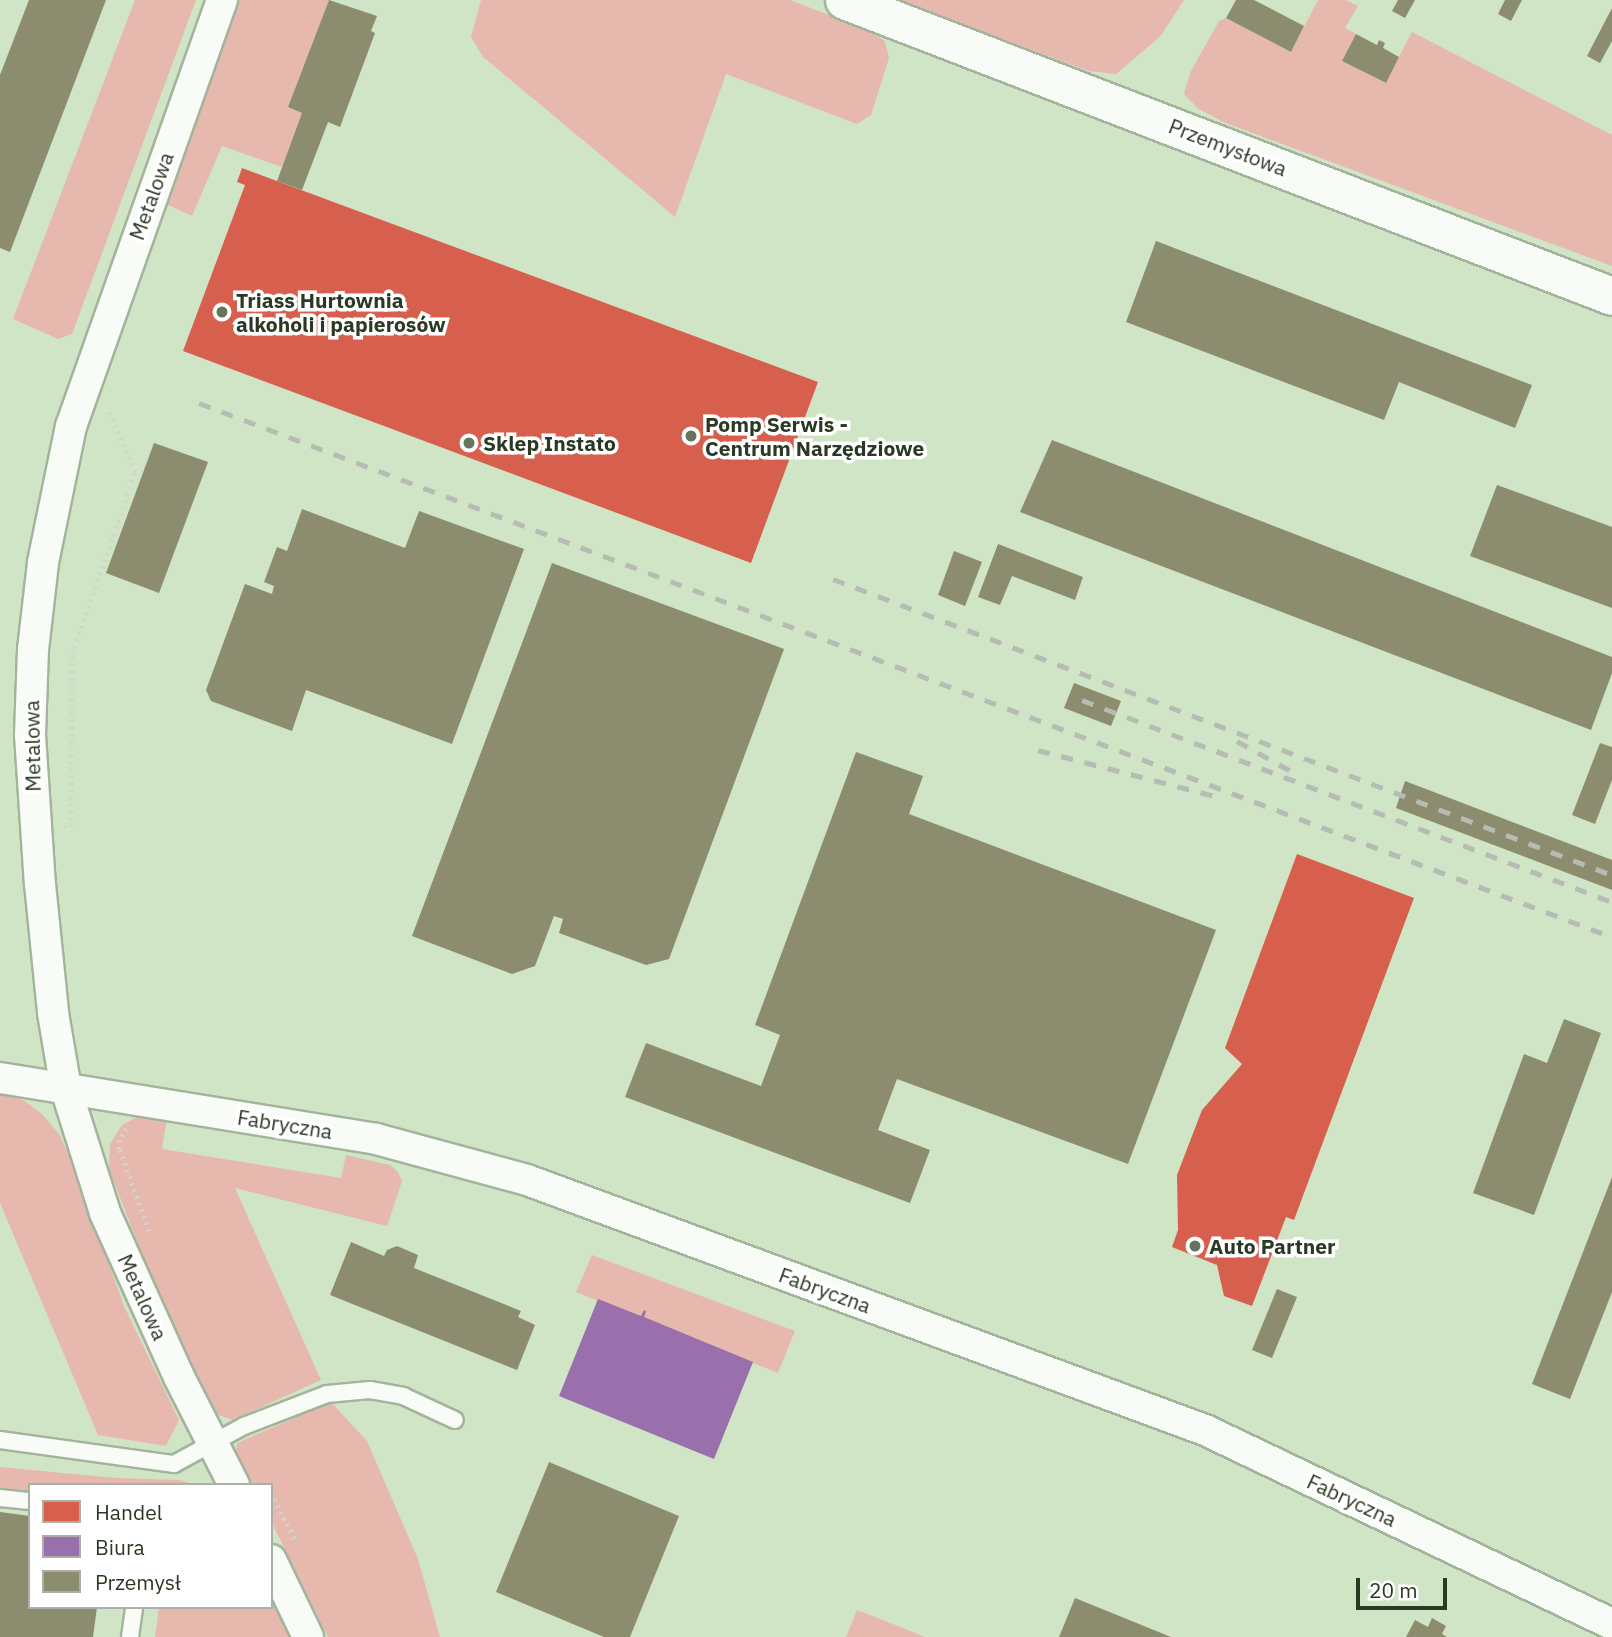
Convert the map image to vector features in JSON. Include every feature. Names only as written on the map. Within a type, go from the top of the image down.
[{"type":"street","name":"Metalowa","points":[[222,0],[71,426],[43,563],[33,649],[30,735],[35,829],[53,1013],[66,1089],[105,1213],[179,1377],[233,1483]]},
{"type":"street","name":"Przemysłowa","points":[[844,0],[1612,296]]},
{"type":"street","name":"Fabryczna","points":[[0,1078],[376,1139],[527,1180],[1205,1430],[1612,1624]]},
{"type":"street","points":[[273,1564],[309,1637]]},
{"type":"lane","points":[[0,1440],[174,1464],[244,1426],[327,1394],[370,1390],[403,1396],[454,1420]]},
{"type":"lane","points":[[0,1498],[28,1501]]},
{"type":"lane","points":[[130,1637],[134,1609]]},
{"type":"path","points":[[35,829],[71,827],[72,654],[135,472],[105,403]]},
{"type":"path","points":[[153,1240],[119,1140],[131,1123],[141,1117],[156,1120],[159,1104]]},
{"type":"shaded area","points":[[135,0],[196,0],[72,334],[58,339],[13,319]]},
{"type":"shaded area","points":[[240,0],[329,0],[288,107],[302,113],[282,167],[222,146],[192,216],[164,203]]},
{"type":"shaded area","points":[[481,0],[790,0],[870,31],[885,41],[889,58],[871,115],[857,124],[726,74],[675,217],[483,57],[471,37]]},
{"type":"shaded area","points":[[898,0],[1184,0],[1160,37],[1116,74],[1088,71]]},
{"type":"shaded area","points":[[1318,0],[1346,0],[1358,6],[1345,28],[1356,34],[1342,61],[1385,83],[1412,32],[1612,135],[1612,266],[1223,122],[1199,109],[1184,94],[1191,71],[1219,21],[1226,18],[1291,52]]},
{"type":"shaded area","points":[[0,1091],[25,1101],[43,1115],[59,1134],[74,1166],[124,1306],[179,1420],[166,1446],[98,1435],[0,1203]]},
{"type":"shaded area","points":[[142,1114],[167,1118],[162,1149],[341,1178],[346,1155],[390,1165],[398,1172],[402,1181],[387,1226],[235,1188],[321,1380],[233,1420],[212,1413],[158,1296],[109,1169],[110,1144],[122,1125]]},
{"type":"shaded area","points":[[592,1255],[795,1331],[778,1373],[576,1292]]},
{"type":"shaded area","points":[[331,1402],[367,1441],[418,1559],[440,1637],[328,1637],[273,1525],[273,1483],[252,1483],[236,1452],[237,1444]]},
{"type":"shaded area","points":[[0,1467],[116,1478],[180,1480],[188,1483],[28,1483],[28,1492],[0,1489]]},
{"type":"shaded area","points":[[273,1604],[290,1637],[155,1637],[159,1609],[273,1609]]},
{"type":"shaded area","points":[[857,1610],[903,1628],[925,1637],[846,1637]]},
{"type":"building: Handel","points":[[242,168],[818,382],[751,563],[183,351],[245,185],[237,182]]},
{"type":"building: Handel","points":[[1297,854],[1414,898],[1294,1220],[1286,1217],[1252,1306],[1224,1296],[1217,1265],[1172,1247],[1178,1230],[1177,1175],[1202,1110],[1242,1064],[1225,1048]]},
{"type":"building: Biura","points":[[598,1299],[641,1316],[644,1310],[644,1317],[753,1362],[714,1459],[559,1396]]},
{"type":"building: Przemysł","points":[[29,0],[106,0],[10,252],[0,248],[0,75]]},
{"type":"building: Przemysł","points":[[329,0],[377,16],[371,31],[375,33],[340,127],[328,122],[302,190],[277,181],[302,113],[288,107]]},
{"type":"building: Przemysł","points":[[1236,0],[1254,0],[1304,26],[1291,52],[1226,18]]},
{"type":"building: Przemysł","points":[[1398,0],[1415,0],[1405,18],[1392,11]]},
{"type":"building: Przemysł","points":[[1505,0],[1522,0],[1511,21],[1498,14]]},
{"type":"building: Przemysł","points":[[1612,8],[1612,41],[1600,63],[1587,56]]},
{"type":"building: Przemysł","points":[[1356,34],[1377,45],[1379,40],[1385,43],[1383,48],[1399,57],[1386,83],[1342,61]]},
{"type":"building: Przemysł","points":[[1156,241],[1532,385],[1515,428],[1399,382],[1384,420],[1126,322]]},
{"type":"building: Przemysł","points":[[1052,440],[1612,657],[1612,673],[1591,730],[1020,512]]},
{"type":"building: Przemysł","points":[[154,443],[208,462],[159,593],[106,573]]},
{"type":"building: Przemysł","points":[[1497,485],[1612,527],[1612,608],[1470,556]]},
{"type":"building: Przemysł","points":[[302,509],[405,548],[419,511],[524,549],[452,744],[306,690],[292,731],[211,701],[206,690],[245,584],[272,594],[274,586],[264,582],[277,547],[287,551]]},
{"type":"building: Przemysł","points":[[998,544],[1083,577],[1075,600],[1012,576],[1000,605],[978,597]]},
{"type":"building: Przemysł","points":[[954,551],[982,562],[965,606],[938,595]]},
{"type":"building: Przemysł","points":[[552,563],[784,649],[669,959],[646,965],[559,933],[563,919],[554,916],[535,966],[512,974],[412,936]]},
{"type":"building: Przemysł","points":[[1074,683],[1121,701],[1111,726],[1064,708]]},
{"type":"building: Przemysł","points":[[1600,743],[1612,747],[1612,780],[1595,824],[1572,815]]},
{"type":"building: Przemysł","points":[[856,752],[923,776],[909,814],[1216,930],[1128,1164],[897,1079],[878,1130],[930,1150],[910,1203],[625,1097],[646,1043],[761,1086],[780,1035],[755,1025]]},
{"type":"building: Przemysł","points":[[1405,781],[1612,860],[1612,890],[1396,808]]},
{"type":"building: Przemysł","points":[[1564,1019],[1601,1033],[1534,1215],[1473,1193],[1524,1054],[1547,1063]]},
{"type":"building: Przemysł","points":[[1612,1177],[1612,1292],[1570,1399],[1532,1384]]},
{"type":"building: Przemysł","points":[[351,1242],[384,1256],[387,1250],[397,1246],[418,1255],[414,1268],[521,1311],[518,1317],[535,1325],[517,1370],[330,1295]]},
{"type":"building: Przemysł","points":[[1277,1289],[1297,1297],[1272,1358],[1252,1350]]},
{"type":"building: Przemysł","points":[[549,1462],[679,1516],[630,1637],[604,1637],[496,1592]]},
{"type":"building: Przemysł","points":[[0,1512],[28,1516],[28,1609],[97,1609],[93,1637],[0,1637]]},
{"type":"building: Przemysł","points":[[1075,1598],[1171,1637],[1059,1637]]},
{"type":"building: Przemysł","points":[[1432,1618],[1446,1626],[1442,1634],[1447,1637],[1406,1637],[1415,1620],[1428,1627]]},
{"type":"railway","points":[[199,403],[1612,937]]},
{"type":"railway","points":[[833,579],[1612,875]]},
{"type":"railway","points":[[1082,700],[1612,902]]},
{"type":"railway","points":[[1237,741],[1298,775]]},
{"type":"railway","points":[[1038,750],[1219,797]]},
{"type":"place","name":"Triass Hurtownia alkoholi i papierosów","points":[[222,312]]},
{"type":"place","name":"Pomp Serwis - Centrum Narzędziowe","points":[[691,436]]},
{"type":"place","name":"Sklep Instato","points":[[469,443]]},
{"type":"place","name":"Auto Partner","points":[[1195,1246]]}]
